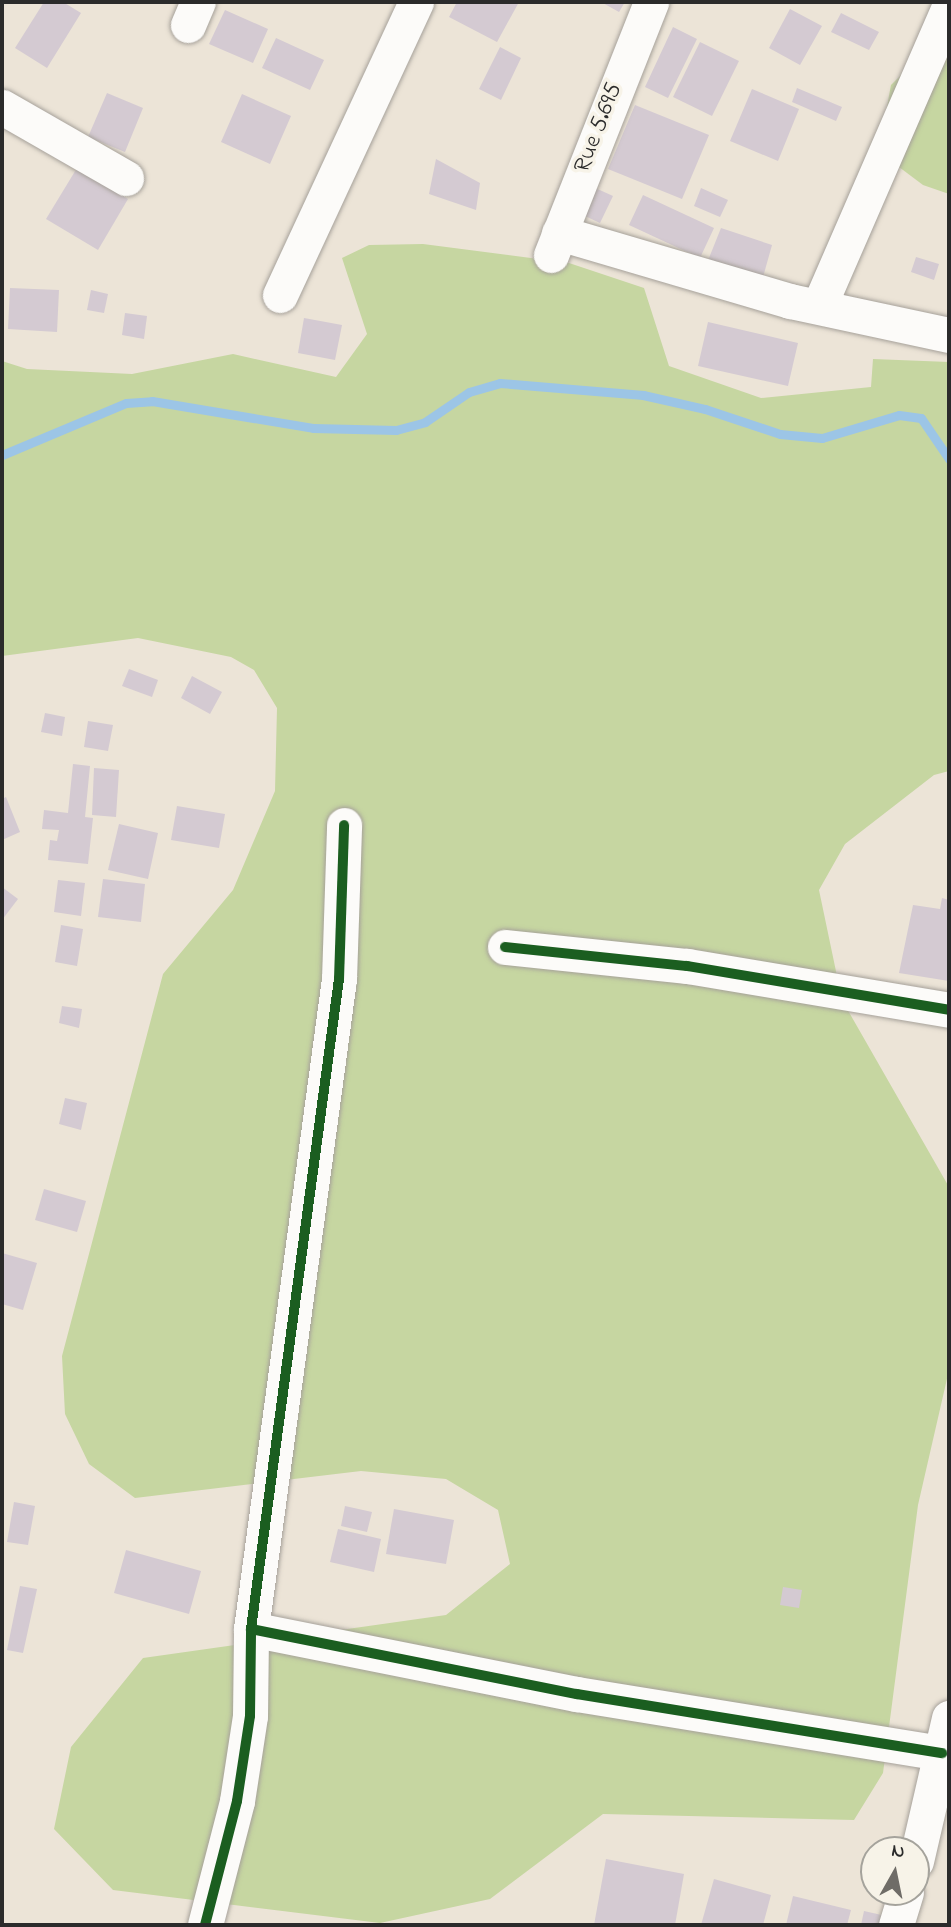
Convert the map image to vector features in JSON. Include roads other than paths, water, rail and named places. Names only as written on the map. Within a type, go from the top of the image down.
[{"type":"street","points":[[280,295],[416,2]]},
{"type":"street","name":"Rue 5.695","points":[[651,2],[555,244],[819,306]]},
{"type":"street","points":[[949,7],[819,306],[949,335]]},
{"type":"street","points":[[4,115],[126,178]]},
{"type":"street","points":[[205,1925],[240,1777],[250,1716],[251,1629],[339,979],[344,825]]},
{"type":"street","points":[[505,947],[687,966],[949,1010]]},
{"type":"street","points":[[251,1629],[577,1694],[942,1753]]},
{"type":"street","points":[[922,1836],[949,1718]]},
{"type":"street","points":[[896,1925],[902,1906]]},
{"type":"waterway","points":[[2,455],[126,403],[152,401],[313,428],[396,430],[425,422],[469,392],[500,383],[643,395],[705,409],[780,434],[822,438],[899,415],[921,418],[949,459]]}]
